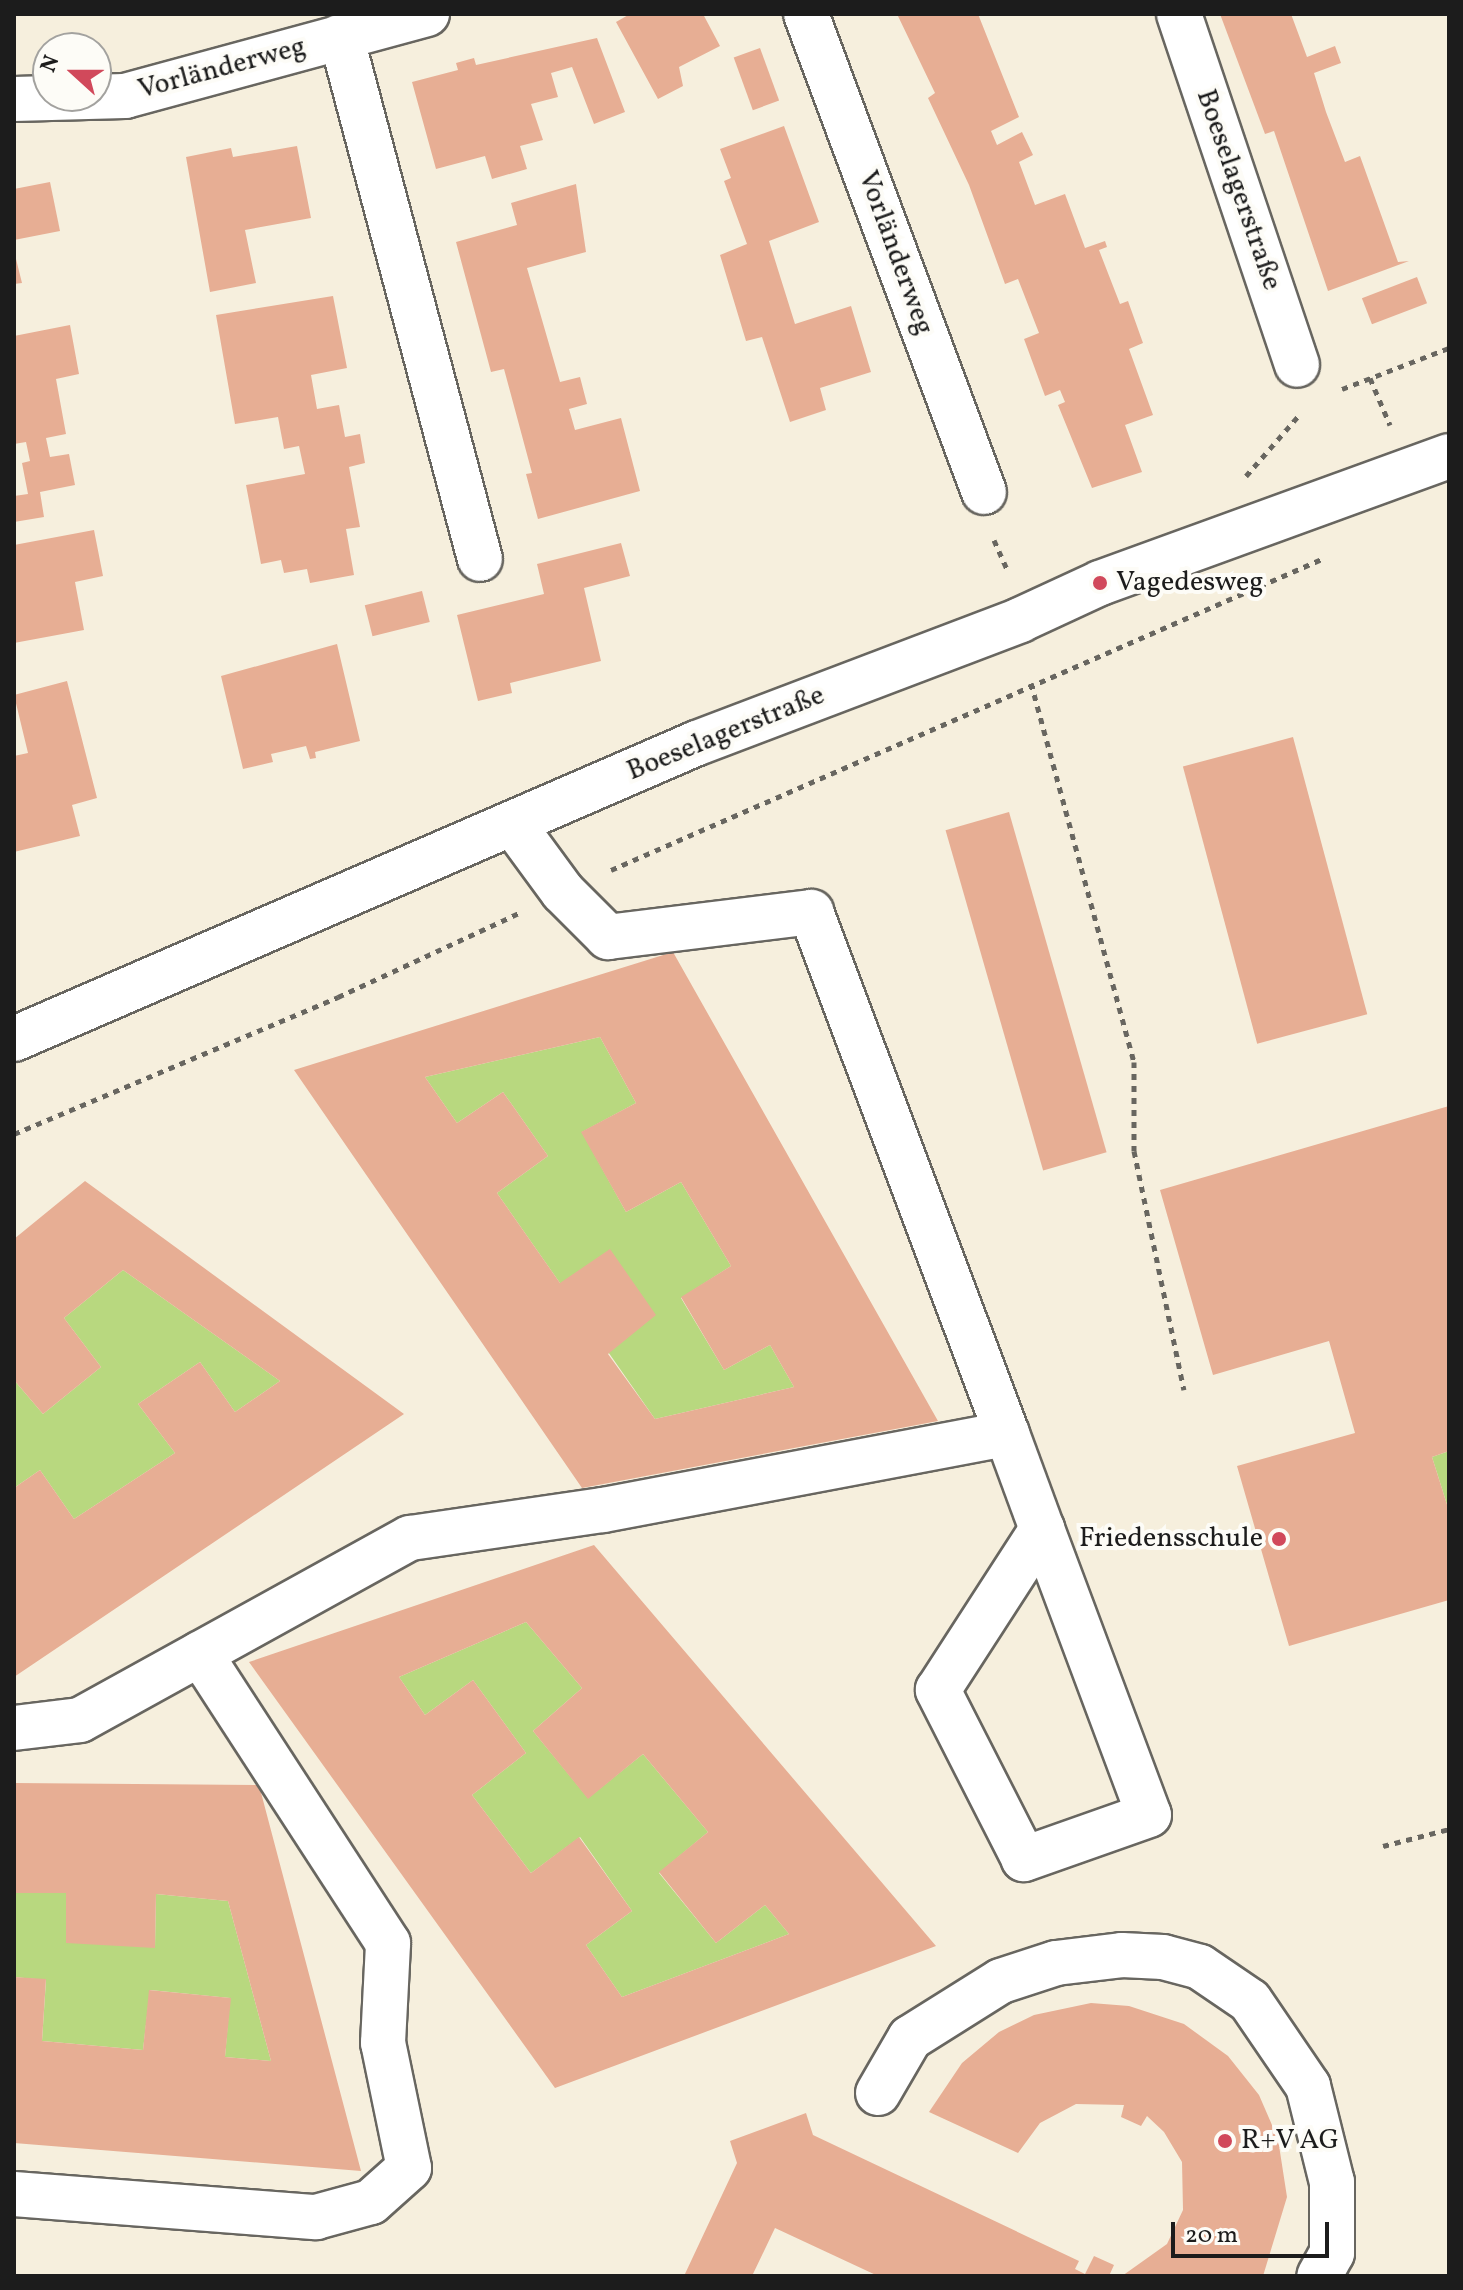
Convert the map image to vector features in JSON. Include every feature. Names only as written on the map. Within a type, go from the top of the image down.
[{"type":"street","name":"Vorländerweg","points":[[14,99],[125,96],[427,14]]},
{"type":"street","name":"Vorländerweg","points":[[806,14],[984,492]]},
{"type":"street","name":"Boeselagerstraße","points":[[1179,14],[1297,365]]},
{"type":"street","points":[[341,36],[480,559]]},
{"type":"street","name":"Boeselagerstraße","points":[[14,1039],[697,743],[1020,620],[1100,583],[1449,456]]},
{"type":"street","points":[[513,824],[563,892],[608,937],[811,912],[1007,1434],[1149,1815],[1024,1859],[938,1690],[1042,1529]]},
{"type":"street","points":[[14,1728],[80,1720],[410,1538],[603,1510],[1007,1434]]},
{"type":"street","points":[[14,2194],[316,2217],[371,2202],[409,2168],[383,2043],[388,1943],[200,1654]]},
{"type":"street","points":[[878,2093],[910,2038],[1001,1981],[1056,1963],[1122,1955],[1163,1957],[1200,1967],[1250,2001],[1308,2086],[1332,2182],[1332,2253],[1319,2276]]},
{"type":"path","points":[[14,1134],[338,997],[563,892],[1031,683],[1334,554]]},
{"type":"path","points":[[1031,683],[1134,1062],[1134,1151],[1184,1390]]},
{"type":"path","points":[[1383,1846],[1449,1829]]},
{"type":"green space","points":[[600,1037],[636,1103],[582,1132],[626,1212],[681,1182],[731,1266],[681,1298],[724,1370],[770,1345],[794,1387],[655,1419],[497,1193],[548,1156],[503,1092],[457,1123],[425,1077]]},
{"type":"green space","points":[[123,1270],[280,1381],[235,1412],[200,1362],[138,1404],[175,1453],[74,1519],[40,1470],[14,1488],[14,1380],[43,1414],[101,1367],[64,1318]]},
{"type":"green space","points":[[1449,1451],[1449,1511],[1432,1457]]},
{"type":"green space","points":[[526,1622],[582,1688],[533,1731],[588,1798],[643,1754],[708,1832],[659,1873],[716,1943],[765,1905],[789,1934],[622,1997],[586,1945],[632,1911],[580,1837],[531,1873],[472,1795],[526,1753],[473,1680],[425,1715],[399,1677]]},
{"type":"green space","points":[[14,1893],[66,1893],[155,1947],[156,1894],[228,1901],[271,2061],[225,2057],[230,1998],[150,1990],[143,2050],[42,2041],[46,1980],[14,1977]]},
{"type":"building","points":[[630,14],[703,14],[720,46],[679,67],[683,86],[658,99],[616,22]]},
{"type":"building","points":[[897,14],[978,14],[1019,117],[991,131],[997,145],[1022,132],[1033,155],[1019,162],[1035,205],[1065,194],[1085,248],[1105,241],[1107,247],[1099,250],[1120,304],[1128,301],[1143,343],[1129,349],[1153,415],[1125,425],[1142,472],[1092,488],[1058,405],[1065,402],[1060,390],[1045,396],[1024,339],[1039,333],[1018,279],[1005,284],[969,185],[928,98],[935,93]]},
{"type":"building","points":[[1220,14],[1291,14],[1307,57],[1335,46],[1341,63],[1314,73],[1326,112],[1345,162],[1360,156],[1398,262],[1409,261],[1328,291],[1274,131],[1265,134]]},
{"type":"building","points":[[597,38],[625,112],[594,124],[572,67],[551,73],[558,97],[531,104],[543,140],[520,146],[527,169],[492,179],[485,156],[436,169],[412,82],[458,70],[456,63],[474,58],[476,65]]},
{"type":"building","points":[[760,48],[779,101],[753,110],[734,58]]},
{"type":"building","points":[[784,126],[819,222],[769,241],[795,324],[851,306],[871,372],[820,388],[826,410],[790,422],[762,337],[746,341],[720,255],[747,244],[724,181],[731,178],[720,149]]},
{"type":"building","points":[[297,146],[311,218],[245,230],[256,283],[210,292],[186,157],[231,148],[233,157]]},
{"type":"building","points":[[50,182],[60,231],[14,240],[14,189]]},
{"type":"building","points":[[576,184],[586,252],[527,268],[560,382],[580,377],[587,404],[569,409],[575,430],[621,418],[640,491],[538,519],[526,474],[532,473],[504,369],[491,372],[456,242],[517,225],[511,203]]},
{"type":"building","points":[[14,251],[22,283],[14,284]]},
{"type":"building","points":[[1417,277],[1427,303],[1372,324],[1362,298]]},
{"type":"building","points":[[333,296],[347,368],[311,375],[317,409],[339,405],[345,437],[360,434],[365,463],[349,467],[360,527],[346,529],[354,575],[310,583],[307,569],[284,573],[281,560],[261,564],[246,485],[305,474],[299,446],[284,449],[278,417],[235,424],[216,315]]},
{"type":"building","points":[[70,325],[79,374],[56,379],[66,434],[46,438],[50,457],[69,454],[75,485],[40,492],[44,517],[14,522],[14,496],[28,494],[22,463],[30,461],[26,442],[14,444],[14,336]]},
{"type":"building","points":[[94,530],[103,576],[75,582],[84,630],[14,643],[14,545]]},
{"type":"building","points":[[621,543],[630,576],[584,588],[601,661],[510,683],[512,693],[478,701],[457,615],[544,594],[537,564]]},
{"type":"building","points":[[422,591],[430,622],[372,636],[365,605]]},
{"type":"building","points":[[337,644],[360,741],[315,752],[316,758],[310,759],[306,746],[271,754],[273,762],[243,769],[221,676]]},
{"type":"building","points":[[67,681],[97,798],[72,805],[80,836],[14,852],[14,756],[28,753],[14,695]]},
{"type":"building","points":[[1293,737],[1367,1014],[1257,1044],[1183,767]]},
{"type":"building","points":[[1009,812],[1107,1152],[1043,1170],[946,830]]},
{"type":"building","points":[[673,952],[938,1421],[582,1488],[294,1070]],"holes":[[[600,1037],[636,1103],[581,1132],[626,1212],[681,1182],[731,1266],[681,1297],[724,1370],[770,1345],[794,1387],[655,1419],[608,1354],[656,1315],[610,1249],[560,1283],[497,1193],[548,1156],[503,1092],[457,1123],[425,1077]]]},
{"type":"building","points":[[1449,1106],[1449,1451],[1432,1457],[1449,1511],[1449,1600],[1289,1646],[1237,1466],[1355,1433],[1329,1341],[1213,1375],[1160,1190]]},
{"type":"building","points":[[85,1181],[404,1414],[14,1677],[14,1488],[40,1470],[74,1519],[175,1453],[138,1404],[200,1362],[235,1412],[280,1381],[123,1270],[64,1318],[101,1367],[43,1414],[14,1380],[14,1239]]},
{"type":"building","points":[[594,1545],[936,1946],[555,2088],[249,1662]],"holes":[[[526,1622],[582,1688],[533,1731],[588,1799],[643,1754],[708,1832],[659,1872],[716,1943],[765,1905],[789,1934],[622,1997],[586,1945],[632,1911],[579,1837],[531,1873],[472,1795],[526,1753],[473,1680],[425,1715],[399,1677]]]},
{"type":"building","points":[[14,1783],[259,1785],[361,2171],[14,2143],[14,1977],[46,1979],[42,2041],[143,2050],[149,1990],[231,1998],[225,2057],[271,2061],[228,1901],[156,1894],[155,1948],[66,1943],[66,1893],[14,1893]]},
{"type":"building","name":"R+V AG","points":[[1091,2003],[1129,2006],[1184,2024],[1228,2056],[1259,2095],[1278,2139],[1287,2197],[1263,2276],[1122,2276],[1167,2244],[1183,2210],[1182,2162],[1164,2132],[1147,2116],[1141,2126],[1121,2117],[1124,2105],[1076,2104],[1040,2123],[1018,2153],[929,2112],[962,2063],[999,2032],[1034,2015]]},
{"type":"building","points":[[806,2113],[813,2135],[1079,2261],[1075,2269],[1085,2274],[1094,2256],[1114,2265],[1109,2276],[878,2276],[775,2228],[752,2276],[684,2276],[737,2163],[730,2141]]},
{"type":"place","name":"Vagedesweg","points":[[1100,583]]},
{"type":"place","name":"Friedensschule","points":[[1279,1539]]},
{"type":"place","name":"R+V AG","points":[[1225,2141]]}]
